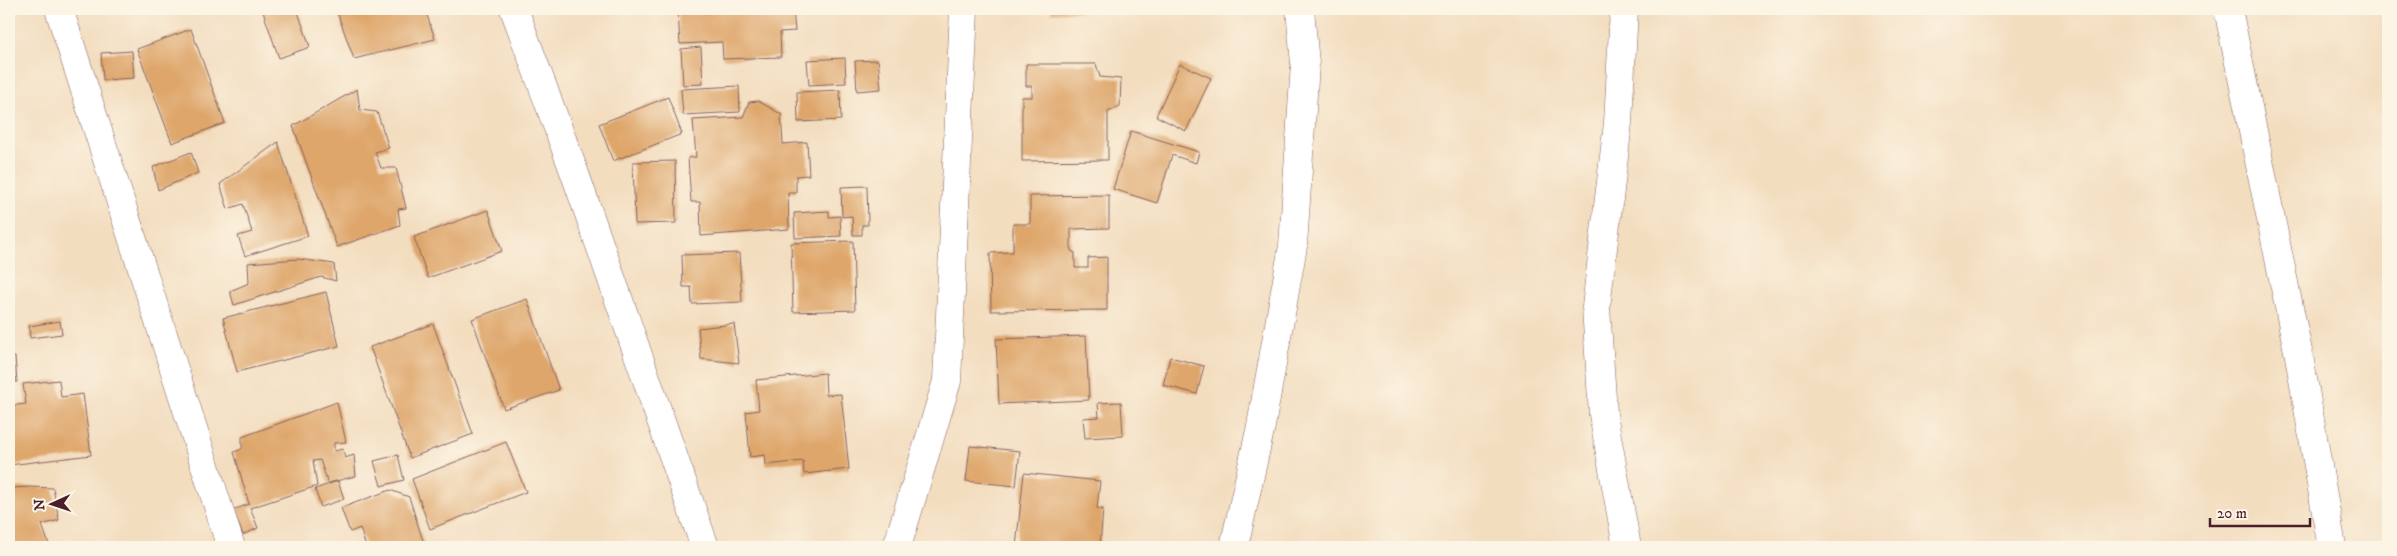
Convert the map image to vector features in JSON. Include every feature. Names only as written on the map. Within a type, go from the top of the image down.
[{"type":"street","points":[[59,9],[231,547]]},
{"type":"street","points":[[514,9],[575,174],[705,547]]},
{"type":"street","points":[[898,547],[947,380],[964,9]]},
{"type":"street","points":[[1234,547],[1261,426],[1293,246],[1305,64],[1300,9]]},
{"type":"street","points":[[1624,9],[1618,123],[1596,307],[1603,414],[1627,547]]},
{"type":"street","points":[[2228,9],[2299,356],[2332,547]]},
{"type":"building","points":[[262,9],[297,9],[310,47],[279,58]]},
{"type":"building","points":[[336,9],[425,9],[435,39],[354,59]]},
{"type":"building","points":[[703,9],[793,9],[795,31],[780,32],[781,57],[723,59],[722,42],[680,44],[678,12]]},
{"type":"building","points":[[1051,9],[1105,9],[1105,10],[1051,13]]},
{"type":"building","points":[[191,29],[225,123],[172,143],[137,49]]},
{"type":"building","points":[[701,47],[703,84],[683,85],[681,49]]},
{"type":"building","points":[[132,51],[134,78],[103,80],[101,53]]},
{"type":"building","points":[[845,58],[846,83],[809,85],[807,60]]},
{"type":"building","points":[[878,60],[881,89],[857,91],[855,61]]},
{"type":"building","points":[[1026,64],[1096,64],[1100,77],[1121,79],[1120,106],[1108,112],[1108,160],[1022,161],[1022,97],[1032,97],[1032,86],[1026,86]]},
{"type":"building","points":[[1180,64],[1211,78],[1186,131],[1156,116]]},
{"type":"building","points":[[739,86],[740,112],[683,115],[681,89]]},
{"type":"building","points":[[357,89],[360,110],[377,112],[389,148],[375,152],[381,168],[396,168],[406,208],[398,209],[400,225],[337,247],[293,126]]},
{"type":"building","points":[[840,90],[841,120],[798,122],[797,92]]},
{"type":"building","points":[[668,97],[682,134],[613,161],[599,124]]},
{"type":"building","points":[[758,101],[781,114],[783,144],[807,142],[809,175],[796,176],[796,193],[788,193],[789,229],[701,236],[700,202],[691,202],[688,158],[696,157],[693,120],[743,117],[749,102]]},
{"type":"building","points":[[1131,131],[1199,152],[1196,163],[1172,155],[1157,203],[1113,189]]},
{"type":"building","points":[[278,142],[308,236],[245,256],[238,236],[252,232],[243,204],[228,209],[220,184]]},
{"type":"building","points":[[191,152],[198,173],[158,190],[153,167]]},
{"type":"building","points":[[675,161],[676,223],[635,224],[633,162]]},
{"type":"building","points":[[867,186],[868,225],[862,225],[862,235],[853,235],[852,216],[842,217],[841,187]]},
{"type":"building","points":[[1109,195],[1109,228],[1071,229],[1071,251],[1075,253],[1075,268],[1088,268],[1088,258],[1107,257],[1107,310],[991,311],[990,253],[1013,252],[1013,224],[1030,224],[1030,196]]},
{"type":"building","points":[[488,210],[502,251],[428,278],[414,237]]},
{"type":"building","points":[[829,211],[829,217],[840,216],[841,236],[795,238],[794,213]]},
{"type":"building","points":[[853,241],[855,310],[793,312],[791,243]]},
{"type":"building","points":[[739,253],[742,302],[692,304],[691,287],[683,287],[682,255]]},
{"type":"building","points":[[298,259],[334,264],[336,281],[321,277],[234,305],[230,291],[249,283],[248,263]]},
{"type":"building","points":[[326,292],[339,346],[237,372],[223,318]]},
{"type":"building","points":[[527,299],[559,390],[504,409],[472,319]]},
{"type":"building","points":[[60,321],[62,334],[30,338],[29,326]]},
{"type":"building","points":[[433,324],[473,434],[410,458],[370,347]]},
{"type":"building","points":[[734,324],[739,363],[701,359],[698,328]]},
{"type":"building","points":[[1086,336],[1089,400],[999,404],[996,339]]},
{"type":"building","points":[[15,357],[17,382],[9,383],[9,358]]},
{"type":"building","points":[[1170,357],[1204,366],[1197,394],[1163,385]]},
{"type":"building","points":[[825,373],[826,395],[841,394],[849,469],[804,474],[803,461],[766,465],[765,455],[750,457],[746,412],[759,410],[756,380]]},
{"type":"building","points":[[59,380],[61,397],[83,394],[91,455],[9,465],[9,406],[26,404],[23,384]]},
{"type":"building","points":[[337,402],[346,442],[334,443],[334,451],[343,449],[345,458],[354,455],[356,476],[328,483],[320,460],[313,461],[317,486],[250,508],[258,528],[243,535],[233,510],[249,504],[234,452],[242,449],[242,437]]},
{"type":"building","points":[[1121,402],[1123,436],[1085,438],[1083,418],[1099,417],[1098,403]]},
{"type":"building","points":[[506,442],[526,492],[430,529],[412,479]]},
{"type":"building","points":[[970,446],[1020,451],[1016,486],[966,481]]},
{"type":"building","points":[[398,455],[404,480],[381,486],[374,461]]},
{"type":"building","points":[[1024,473],[1100,481],[1097,509],[1103,509],[1100,547],[1016,547]]},
{"type":"building","points":[[338,481],[344,499],[321,507],[315,489]]},
{"type":"building","points":[[12,488],[53,488],[59,520],[42,525],[50,547],[9,547],[9,497],[13,497]]},
{"type":"building","points":[[390,490],[409,497],[425,547],[366,547],[360,528],[350,532],[341,508]]}]
